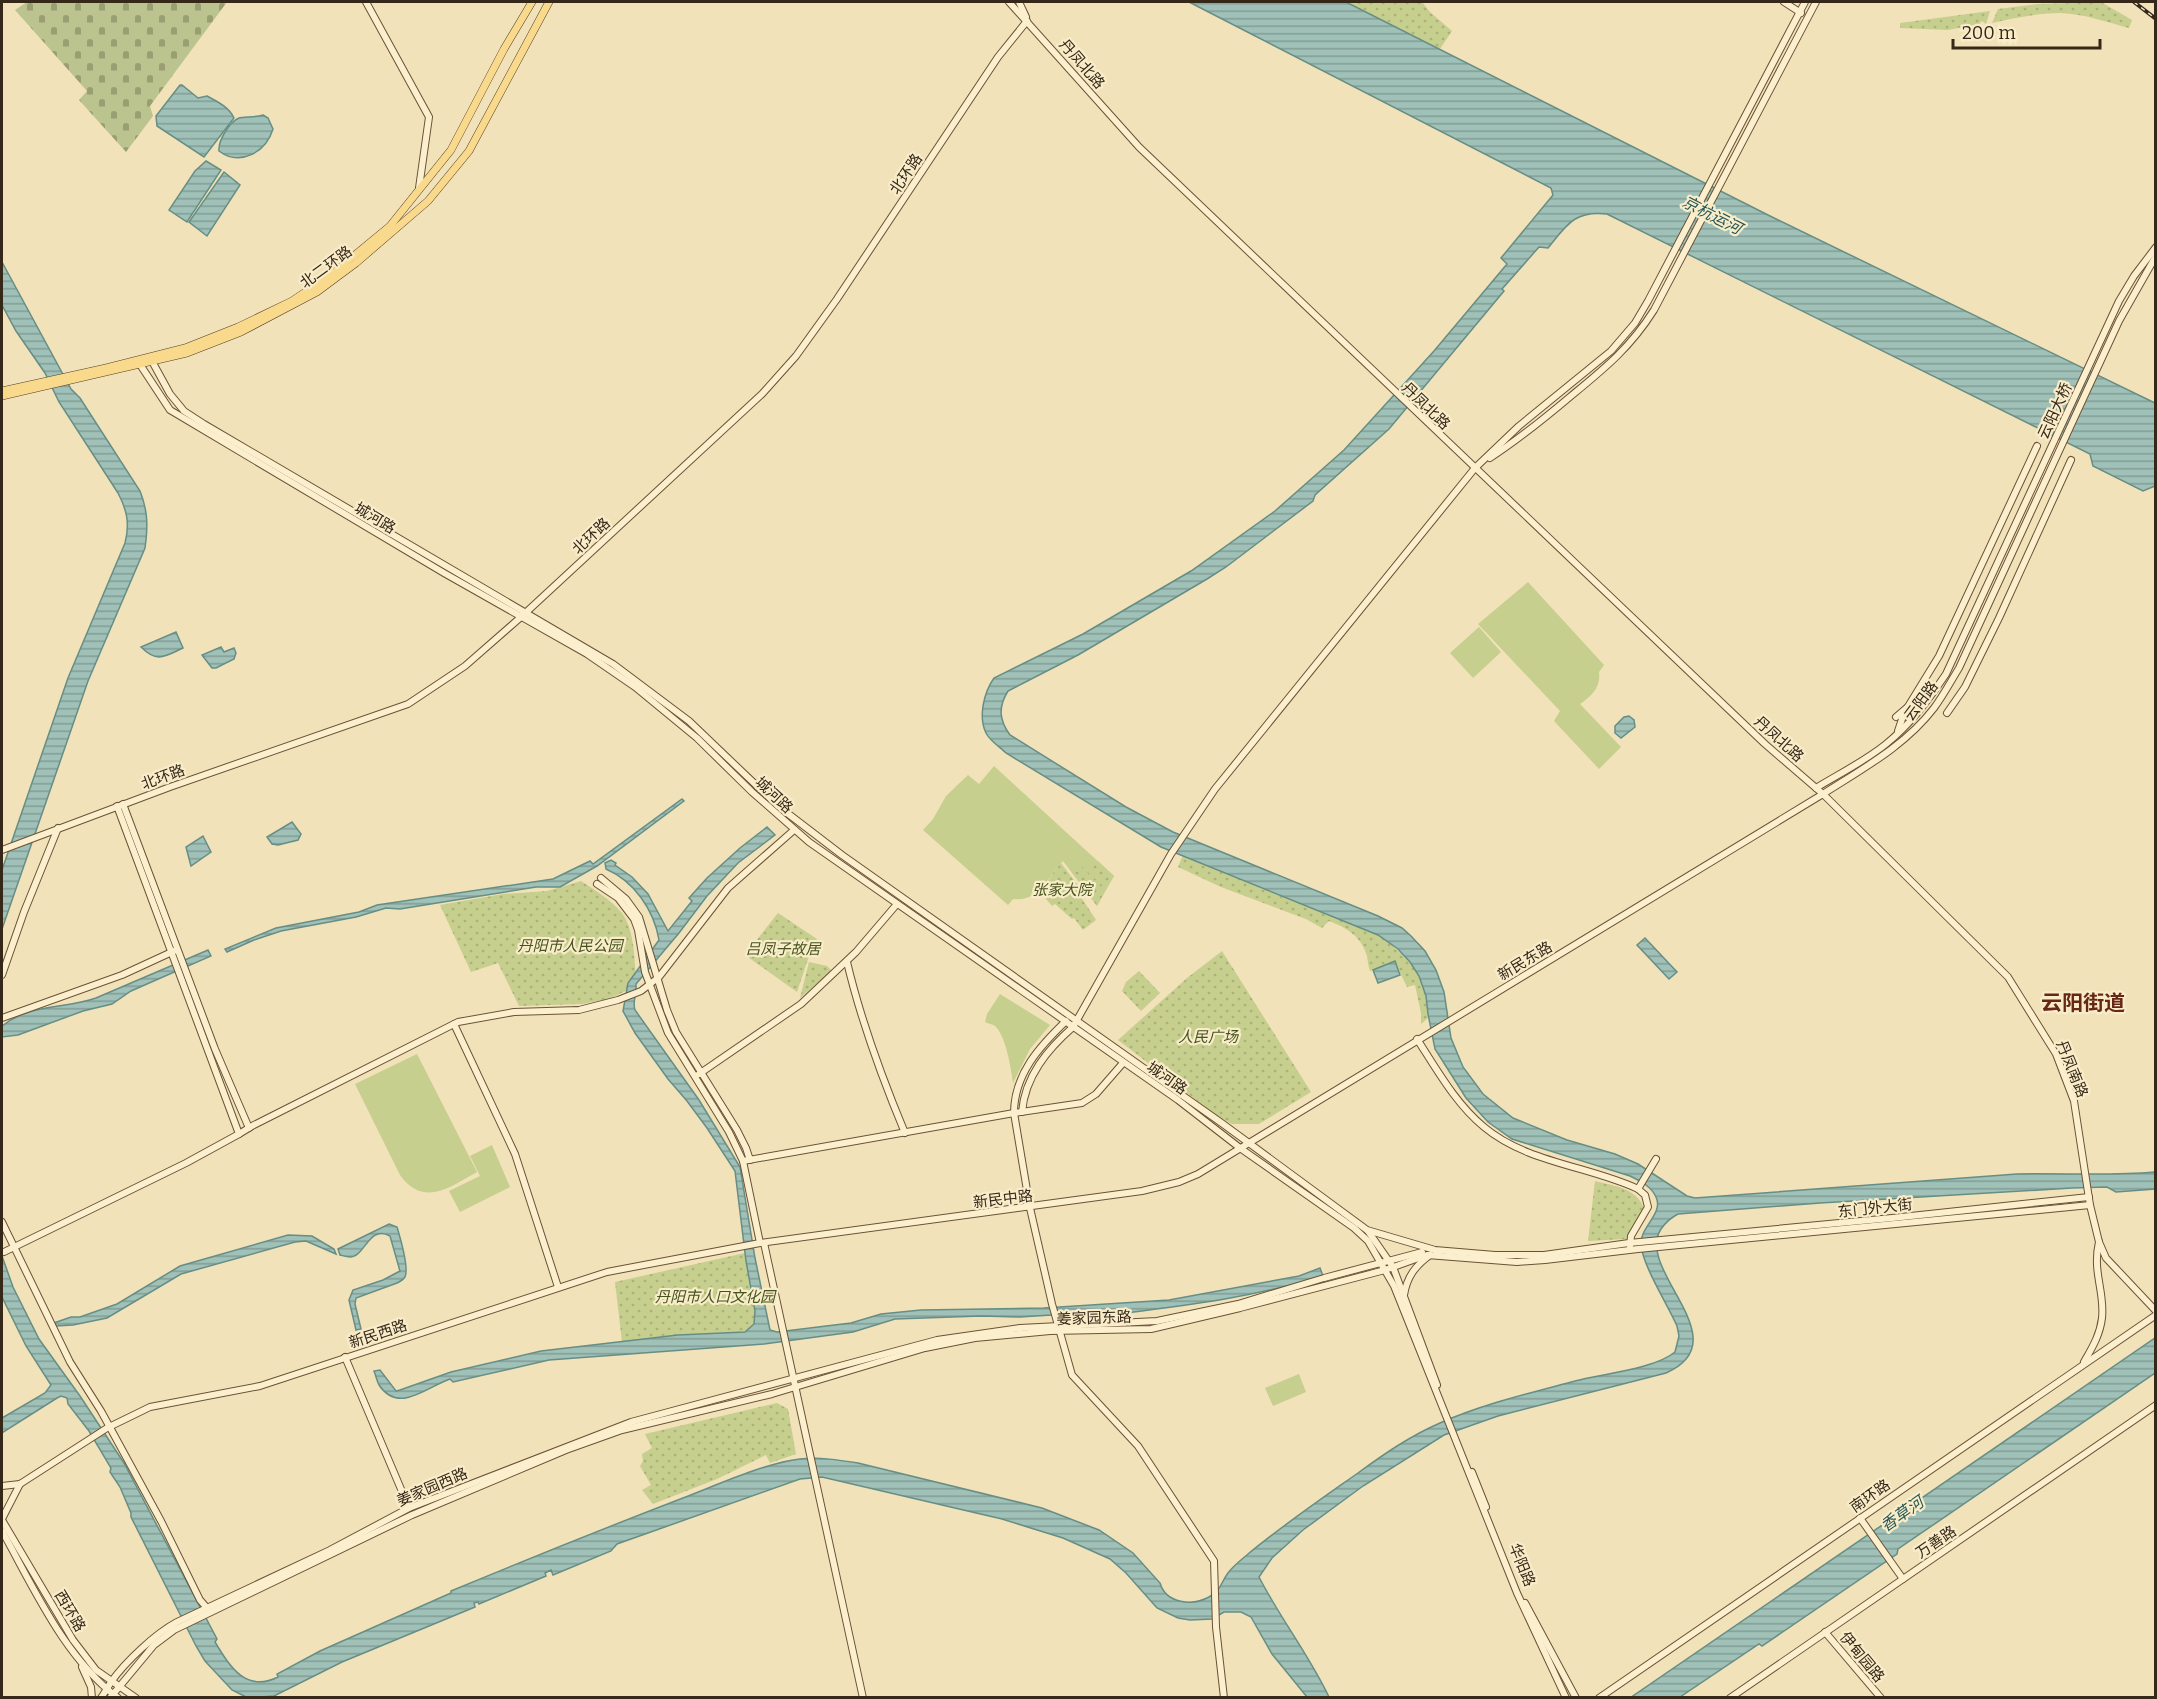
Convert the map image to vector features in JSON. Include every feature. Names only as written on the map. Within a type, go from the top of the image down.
[{"type":"main road","name":"北二环路","points":[[72,378],[185,348],[238,327],[292,301],[353,258],[390,226],[451,150],[504,49],[532,2]]},
{"type":"main road","name":"北二环路","points":[[2,391],[141,366],[187,353],[241,332],[309,296],[356,263],[428,201],[468,151],[549,2]]},
{"type":"main road","name":"北二环路","points":[[2,396],[40,385]]},
{"type":"street","points":[[366,2],[429,117],[419,192]]},
{"type":"street","name":"丹凤北路","points":[[1009,2],[1139,147],[1765,744],[1823,794]]},
{"type":"street","points":[[1019,2],[1027,21]]},
{"type":"street","points":[[1784,2],[1808,16]]},
{"type":"street","points":[[1018,1112],[1040,1061],[1051,1047],[1074,1027],[1171,854],[1215,789],[1475,468],[1519,426],[1611,351],[1635,323],[1804,2],[1814,4],[1654,310],[1639,334],[1614,360],[1524,435],[1475,468]]},
{"type":"street","name":"北环路","points":[[2,850],[120,805],[408,704],[465,666],[762,393],[796,356],[837,299],[998,57],[1027,21]]},
{"type":"street","points":[[2153,256],[2156,247]]},
{"type":"street","name":"云阳大桥","points":[[1990,582],[2119,301],[2134,276],[2153,256]]},
{"type":"street","name":"云阳大桥","points":[[1997,586],[2119,321],[2153,256]]},
{"type":"street","name":"城河路","points":[[153,363],[170,394],[184,411],[587,654],[635,687],[698,738],[794,830],[1178,1100],[1240,1148],[1354,1228],[1368,1241],[1382,1263]]},
{"type":"street","name":"城河路","points":[[141,366],[170,410],[444,573],[579,643],[649,690],[702,733],[778,806],[807,829],[885,887],[1249,1143],[1367,1230],[1392,1263]]},
{"type":"street","points":[[1897,734],[1904,714],[1939,656],[2037,446]]},
{"type":"street","points":[[1947,713],[1965,687],[1999,618],[2071,460]]},
{"type":"street","name":"云阳路","points":[[1816,788],[1886,744],[1910,722],[1946,674],[1990,582]]},
{"type":"street","name":"云阳路","points":[[1823,794],[1908,737],[1933,709],[1959,668],[1997,586]]},
{"type":"street","points":[[1896,717],[1910,705],[1935,691]]},
{"type":"street","name":"新民东路","points":[[1240,1148],[1823,794]]},
{"type":"street","name":"丹凤南路","points":[[1823,794],[2008,977],[2056,1054],[2074,1101],[2090,1205],[2099,1242],[2106,1258],[2156,1313]]},
{"type":"street","points":[[120,805],[179,960],[239,1134]]},
{"type":"street","points":[[2,975],[24,912],[58,828]]},
{"type":"street","points":[[4,1251],[186,1163],[249,1128],[454,1024],[514,1012],[579,1010],[641,992],[684,948],[728,888],[794,830]]},
{"type":"street","points":[[698,1075],[668,1033],[649,985],[638,930],[630,914],[618,898],[599,881],[618,890],[639,917],[676,1032],[746,1161],[760,1244],[781,1325],[863,1698]]},
{"type":"street","points":[[698,1075],[801,1004],[847,962],[897,904]]},
{"type":"street","points":[[2,1018],[122,975],[175,950]]},
{"type":"street","points":[[847,962],[853,989],[872,1046],[905,1133]]},
{"type":"street","points":[[185,977],[249,1128]]},
{"type":"street","points":[[1066,1021],[1037,1051],[1023,1075],[1014,1100],[1018,1112],[1030,1208],[1052,1304],[1072,1375],[1138,1446],[1214,1561],[1216,1627],[1224,1698]]},
{"type":"street","points":[[454,1024],[515,1154],[558,1287]]},
{"type":"street","points":[[1417,1040],[1456,1098],[1491,1132],[1506,1142],[1535,1154],[1639,1188],[1648,1202],[1648,1207],[1631,1236],[1634,1246]]},
{"type":"street","points":[[746,1161],[1018,1112],[1082,1103],[1096,1094],[1123,1063]]},
{"type":"street","name":"新民中路","points":[[760,1244],[1142,1191],[1179,1182],[1198,1174],[1240,1148]]},
{"type":"street","points":[[1639,1188],[1656,1159]]},
{"type":"street","name":"东门外大街","points":[[1663,1243],[2089,1197]]},
{"type":"street","name":"东门外大街","points":[[1663,1243],[2090,1205]]},
{"type":"street","points":[[2,1222],[70,1362],[161,1521],[204,1611]]},
{"type":"street","name":"城河路","points":[[1367,1230],[1422,1246],[1432,1252]]},
{"type":"street","points":[[2083,1365],[2098,1336],[2103,1317],[2095,1257],[2099,1242]]},
{"type":"street","points":[[1445,1412],[1392,1263],[1432,1252],[1517,1262],[1663,1243]]},
{"type":"street","name":"新民西路","points":[[2,1486],[20,1484],[108,1428],[150,1407],[260,1386],[607,1272],[760,1244]]},
{"type":"street","points":[[1404,1296],[1406,1281],[1413,1270],[1432,1252]]},
{"type":"street","points":[[1382,1263],[1394,1286],[1517,1593],[1566,1698]]},
{"type":"street","name":"姜家园东路","points":[[795,1388],[826,1376],[925,1348],[975,1338],[1157,1321],[1238,1304],[1382,1263],[1392,1263]]},
{"type":"street","name":"姜家园东路","points":[[793,1380],[937,1340],[1020,1328],[1151,1329],[1385,1270],[1392,1263]]},
{"type":"street","name":"南环路","points":[[1599,1698],[2156,1313]]},
{"type":"street","points":[[345,1357],[409,1508]]},
{"type":"street","name":"姜家园西路","points":[[112,1694],[112,1681],[161,1631],[330,1550],[409,1508],[631,1422],[793,1380]]},
{"type":"street","name":"姜家园西路","points":[[204,1611],[412,1515],[566,1450],[622,1430],[795,1388]]},
{"type":"street","name":"万善路","points":[[1730,1698],[2156,1405]]},
{"type":"street","name":"华阳路","points":[[1455,1438],[1523,1599],[1576,1698]]},
{"type":"street","name":"新民西路","points":[[2,1520],[20,1484]]},
{"type":"street","points":[[1860,1518],[1903,1579]]},
{"type":"street","name":"西环路","points":[[2,1520],[73,1640],[96,1670],[136,1698]]},
{"type":"street","name":"西环路","points":[[2,1530],[56,1627],[93,1677],[112,1694]]},
{"type":"street","name":"姜家园西路","points":[[112,1694],[154,1645],[181,1623]]},
{"type":"street","name":"伊甸园路","points":[[1825,1632],[1881,1698]]},
{"type":"street","points":[[75,1653],[91,1687],[92,1698]]},
{"type":"street","points":[[101,1698],[112,1694]]},
{"type":"green space","points":[[27,2],[227,2],[150,106],[153,116],[126,152],[79,100],[87,91],[15,10]]},
{"type":"green space","points":[[1346,2],[1422,2],[1452,31],[1440,49]]},
{"type":"green space","points":[[2101,2],[2132,20],[2129,28],[2061,13],[1992,23],[1998,9]]},
{"type":"green space","points":[[1990,11],[1986,24],[1982,21],[1979,24],[1948,30],[1900,28],[1900,23]]},
{"type":"green space","points":[[1528,582],[1604,665],[1599,672],[1599,682],[1595,691],[1580,704],[1621,747],[1599,769],[1554,721],[1560,711],[1478,624]]},
{"type":"green space","points":[[1479,627],[1501,652],[1473,678],[1450,653]]},
{"type":"green space","points":[[994,766],[1114,876],[1097,906],[1063,861],[1036,893],[1030,897],[1013,899],[1008,905],[923,830],[933,819],[946,796],[968,775],[979,784]]},
{"type":"green space","points":[[1183,855],[1378,935],[1401,954],[1423,984],[1428,1018],[1421,1024],[1415,985],[1407,987],[1395,962],[1370,971],[1361,943],[1347,930],[1329,921],[1322,928],[1306,919],[1221,887],[1178,867]]},
{"type":"green space","points":[[1098,861],[1114,876],[1107,887],[1090,871]]},
{"type":"green space","name":"张家大院","points":[[1061,863],[1083,892],[1079,894],[1096,920],[1083,930],[1074,918],[1072,919],[1055,904],[1052,906],[1040,892]]},
{"type":"green space","points":[[1079,864],[1106,889],[1097,906],[1071,870]]},
{"type":"green space","name":"丹阳市人民公园","points":[[581,881],[613,904],[626,920],[634,948],[636,986],[609,999],[582,1004],[519,1006],[498,963],[471,972],[440,905],[503,894],[547,891]]},
{"type":"green space","name":"吕凤子故居","points":[[778,913],[817,939],[797,992],[745,955]]},
{"type":"green space","name":"人民广场","points":[[1222,951],[1311,1092],[1259,1124],[1232,1124],[1217,1116],[1118,1040],[1187,978]]},
{"type":"green space","points":[[809,962],[827,966],[832,971],[800,998]]},
{"type":"green space","points":[[1139,971],[1160,993],[1141,1011],[1122,991],[1126,982]]},
{"type":"green space","points":[[1000,994],[1050,1025],[1030,1049],[1013,1083],[1002,1037],[995,1026],[985,1022],[987,1014]]},
{"type":"green space","points":[[417,1054],[477,1172],[437,1192],[418,1191],[400,1175],[355,1084]]},
{"type":"green space","points":[[492,1145],[510,1187],[460,1212],[449,1191],[480,1176],[470,1156]]},
{"type":"green space","points":[[1595,1181],[1617,1186],[1630,1192],[1636,1196],[1644,1208],[1626,1239],[1588,1241]]},
{"type":"green space","name":"丹阳市人口文化园","points":[[745,1253],[756,1319],[745,1332],[678,1335],[622,1342],[615,1282]]},
{"type":"green space","points":[[1299,1374],[1306,1392],[1273,1406],[1265,1388]]},
{"type":"green space","points":[[777,1403],[788,1409],[796,1454],[770,1463],[766,1455],[717,1479],[653,1504],[642,1490],[651,1485],[640,1466],[643,1461],[642,1454],[652,1448],[645,1434]]},
{"type":"water","name":"京杭运河","points":[[1189,2],[1346,2],[1770,216],[2155,403],[2155,486],[2143,491],[2093,466],[2090,454],[1607,214],[1586,215],[1572,221],[1548,248],[1539,247],[1502,289],[1504,291],[1389,429],[1315,495],[1313,501],[1207,579],[1078,655],[1008,691],[1001,713],[1010,735],[1126,807],[1173,832],[1402,928],[1425,951],[1436,970],[1444,992],[1451,1038],[1463,1067],[1483,1094],[1513,1118],[1567,1140],[1615,1154],[1638,1164],[1687,1196],[1695,1198],[2017,1174],[2155,1172],[2155,1189],[2116,1192],[2107,1187],[2072,1188],[1820,1203],[1678,1214],[1673,1217],[1661,1229],[1657,1246],[1661,1264],[1690,1324],[1693,1342],[1686,1359],[1666,1373],[1498,1416],[1444,1435],[1363,1486],[1303,1530],[1272,1558],[1259,1577],[1329,1697],[1307,1697],[1272,1654],[1251,1617],[1241,1612],[1224,1612],[1212,1619],[1178,1618],[1157,1608],[1126,1573],[1110,1559],[1063,1538],[1002,1519],[822,1477],[800,1479],[617,1544],[611,1551],[553,1575],[551,1570],[545,1573],[546,1576],[479,1604],[474,1603],[475,1607],[342,1662],[274,1696],[248,1698],[232,1690],[205,1661],[196,1646],[131,1517],[120,1487],[110,1472],[111,1468],[89,1431],[68,1404],[67,1398],[61,1396],[57,1398],[2,1433],[2,1418],[45,1393],[51,1385],[26,1346],[2,1297],[2,1256],[13,1287],[39,1339],[124,1463],[217,1639],[215,1642],[240,1675],[257,1682],[278,1677],[277,1674],[320,1651],[509,1567],[741,1475],[800,1459],[858,1463],[1042,1508],[1099,1530],[1133,1553],[1168,1595],[1181,1601],[1195,1602],[1209,1597],[1219,1589],[1235,1565],[1302,1512],[1418,1434],[1456,1416],[1490,1405],[1575,1381],[1655,1363],[1675,1352],[1679,1336],[1677,1326],[1650,1274],[1642,1253],[1641,1244],[1644,1232],[1657,1209],[1658,1203],[1654,1193],[1645,1184],[1630,1176],[1512,1139],[1488,1122],[1466,1098],[1435,1049],[1426,996],[1419,976],[1398,949],[1378,935],[1161,847],[1006,753],[986,733],[982,720],[983,705],[987,690],[994,678],[1083,634],[1191,571],[1275,511],[1344,450],[1434,351],[1507,264],[1501,258],[1553,195],[1551,188]]},
{"type":"water","points":[[180,85],[198,98],[207,96],[219,103],[234,118],[204,157],[157,126],[156,116]]},
{"type":"water","points":[[263,115],[268,118],[273,129],[265,144],[258,150],[251,155],[235,158],[219,151],[222,137],[235,120],[241,117]]},
{"type":"water","points":[[206,161],[221,170],[187,222],[169,210],[195,171]]},
{"type":"water","points":[[224,172],[240,185],[207,236],[189,222]]},
{"type":"water","points":[[2,262],[71,389],[80,398],[140,491],[145,505],[147,526],[145,548],[88,681],[2,929],[2,870],[68,678],[125,543],[127,523],[124,505],[118,493],[59,402],[45,373],[16,331],[2,305]]},
{"type":"water","points":[[176,632],[183,648],[171,654],[156,657],[141,647]]},
{"type":"water","points":[[221,647],[224,652],[234,648],[236,653],[234,659],[212,668],[202,655]]},
{"type":"water","points":[[1629,716],[1634,720],[1635,727],[1621,738],[1615,733],[1615,726],[1624,717]]},
{"type":"water","points":[[682,799],[684,801],[597,866],[560,887],[536,887],[400,909],[386,908],[356,917],[281,931],[227,952],[225,949],[276,928],[359,912],[377,905],[553,879],[590,861],[593,864]]},
{"type":"water","points":[[292,822],[301,834],[298,840],[278,845],[272,844],[267,837]]},
{"type":"water","points":[[767,827],[775,835],[738,863],[707,896],[636,984],[634,1004],[635,1010],[699,1100],[740,1167],[770,1330],[777,1332],[851,1323],[881,1314],[921,1310],[1044,1308],[1169,1300],[1299,1276],[1320,1268],[1323,1276],[1249,1294],[1125,1313],[1124,1311],[1113,1312],[1113,1314],[895,1319],[853,1332],[764,1344],[549,1360],[453,1382],[450,1379],[414,1396],[395,1398],[387,1394],[379,1385],[374,1371],[380,1370],[396,1391],[451,1372],[541,1351],[678,1335],[745,1332],[754,1324],[755,1311],[746,1261],[735,1171],[707,1128],[635,1033],[623,1011],[628,983],[659,940],[653,918],[641,898],[625,881],[606,869],[605,863],[611,860],[616,863],[615,865],[632,877],[648,894],[668,931],[692,901],[689,898],[707,878]]},
{"type":"water","points":[[203,836],[211,852],[191,866],[186,847]]},
{"type":"water","points":[[1645,938],[1677,972],[1669,979],[1637,945]]},
{"type":"water","points":[[208,950],[211,956],[131,991],[112,1004],[83,1011],[18,1035],[2,1037],[2,1026],[12,1019],[35,1010],[96,998]]},
{"type":"water","points":[[1395,961],[1400,975],[1378,983],[1373,970]]},
{"type":"water","points":[[389,1224],[397,1227],[405,1260],[405,1277],[397,1283],[356,1298],[355,1304],[361,1329],[356,1330],[349,1300],[353,1290],[383,1280],[400,1271],[390,1236],[383,1233],[372,1237],[355,1256],[340,1255],[338,1249]]},
{"type":"water","points":[[288,1235],[312,1236],[334,1249],[336,1254],[306,1241],[295,1242],[181,1274],[107,1318],[73,1325],[56,1326],[54,1323],[117,1304],[180,1266]]},
{"type":"water","name":"香草河","points":[[2155,1338],[2155,1373],[1898,1549],[1897,1554],[1762,1646],[1759,1644],[1680,1697],[1630,1698]]},
{"type":"railway","points":[[2134,2],[2156,19]]},
{"type":"district","name":"云阳街道","points":[[2083,1003]]}]
